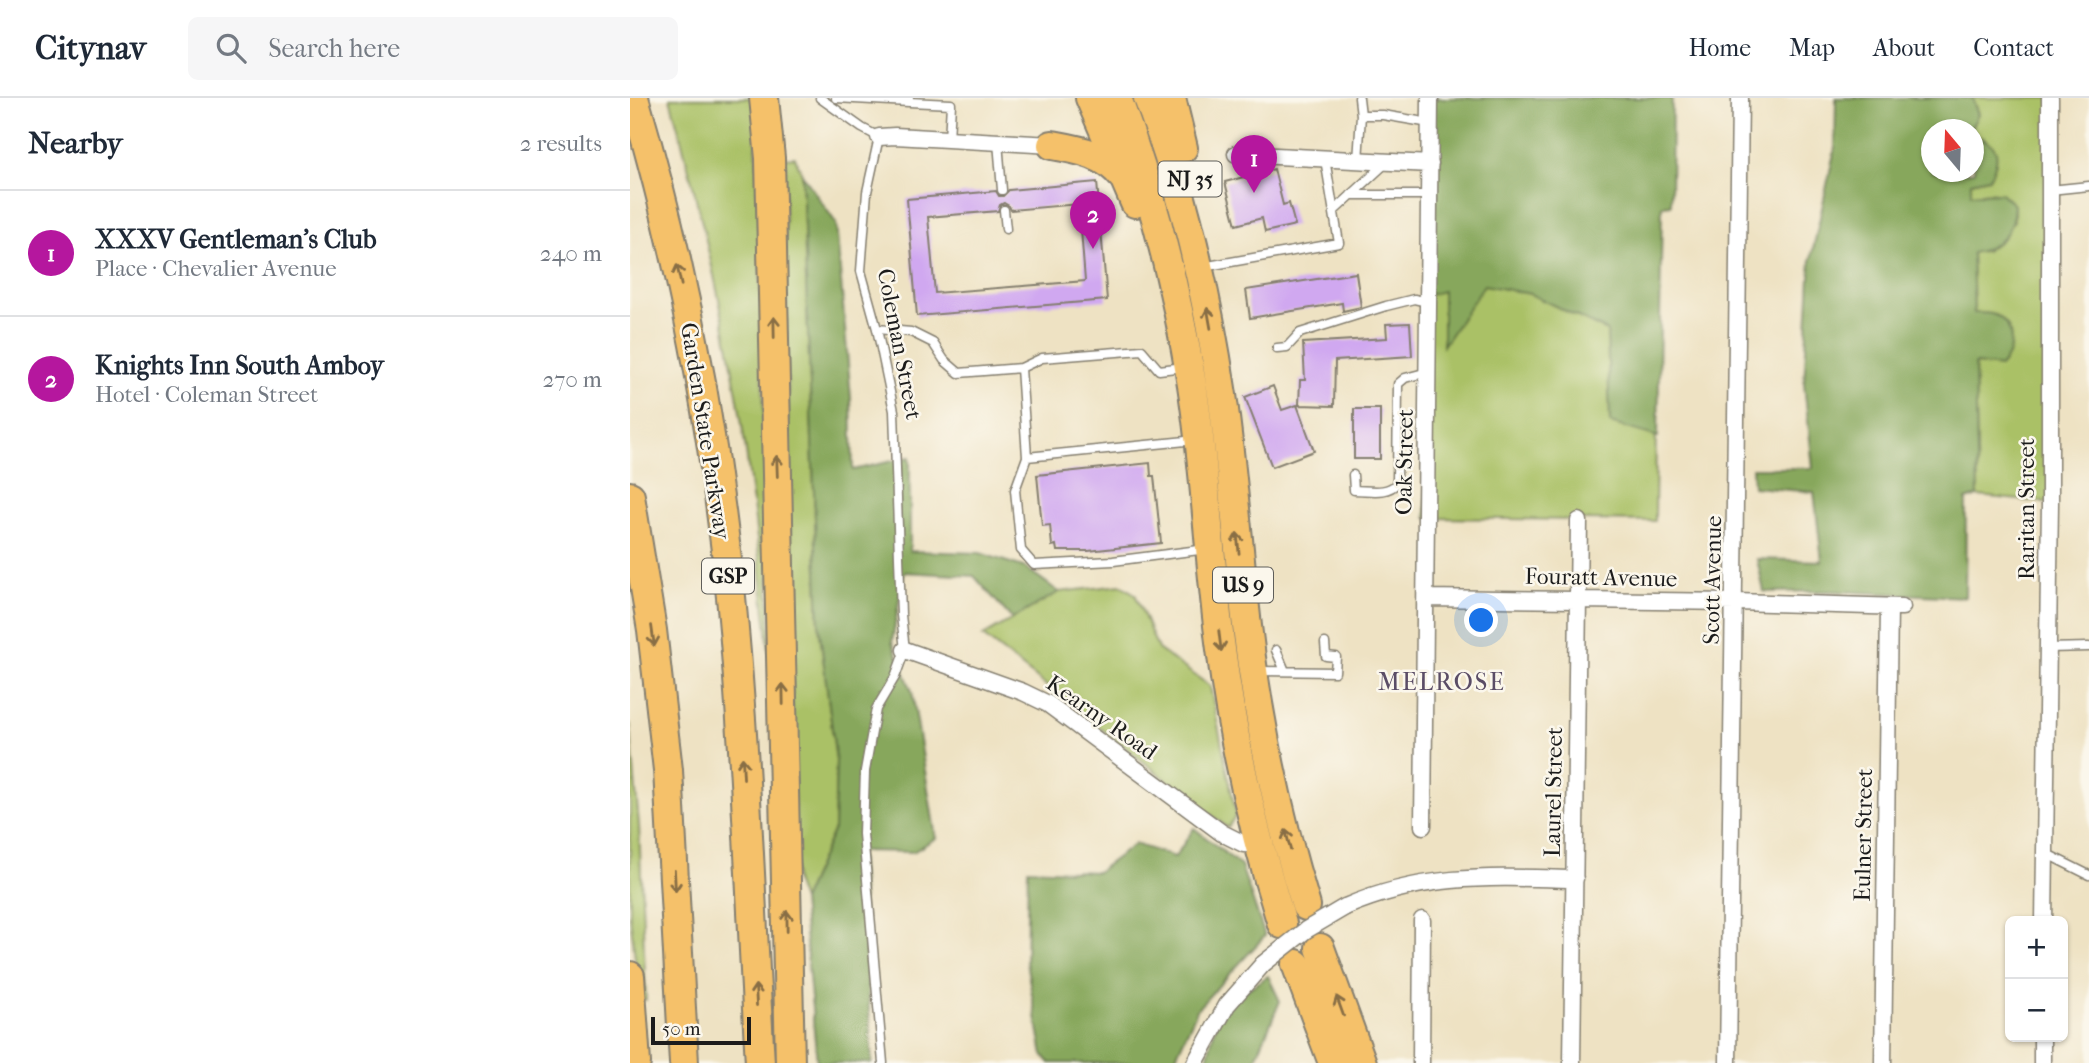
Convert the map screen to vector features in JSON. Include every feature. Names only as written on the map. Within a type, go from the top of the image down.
[{"type":"highway","name":"Garden State Parkway","points":[[634,98],[666,214],[687,309],[719,500],[737,668],[760,1063]]},
{"type":"highway","points":[[764,98],[770,159],[790,1063]]},
{"type":"highway","points":[[1052,145],[1076,141],[1085,135],[1090,118],[1087,98]]},
{"type":"highway","name":"NJ 35","points":[[1087,98],[1127,181],[1147,244],[1182,330]]},
{"type":"highway","name":"US 9","points":[[1117,98],[1156,216],[1182,330],[1227,686],[1259,845],[1282,923]]},
{"type":"highway","name":"US 9","points":[[1148,98],[1177,182],[1199,264],[1222,398],[1253,671],[1283,823],[1306,905]]},
{"type":"highway","name":"NJ 35","points":[[1171,98],[1194,191],[1199,264]]},
{"type":"highway","points":[[1052,145],[1100,157],[1127,181]]},
{"type":"highway","points":[[630,496],[652,630],[668,771],[684,1063]]},
{"type":"highway","points":[[1320,948],[1362,1063]]},
{"type":"highway","points":[[1296,964],[1327,1055]]},
{"type":"highway","points":[[630,976],[636,1063]]},
{"type":"highway","points":[[676,1063],[680,1004]]},
{"type":"street","name":"Oak Street","points":[[1423,826],[1430,98]]},
{"type":"street","name":"Scott Avenue","points":[[1728,1063],[1740,98]]},
{"type":"street","name":"Raritan Street","points":[[2044,916],[2050,98]]},
{"type":"street","points":[[879,137],[1052,145]]},
{"type":"street","points":[[1236,154],[1430,164]]},
{"type":"street","name":"Laurel Street","points":[[1572,1063],[1579,521]]},
{"type":"street","name":"Fouratt Avenue","points":[[1426,598],[1895,607]]},
{"type":"street","name":"Eulner Street","points":[[1884,1063],[1895,607]]},
{"type":"street","name":"Kearny Road","points":[[905,650],[1023,692],[1048,704],[1222,833],[1244,844],[1259,845]]},
{"type":"street","points":[[1195,1063],[1227,1005],[1263,964],[1294,938],[1346,907],[1389,890],[1434,881],[1492,877],[1574,879]]},
{"type":"street","points":[[1421,1063],[1422,920]]},
{"type":"street","points":[[2042,1042],[2042,1063]]},
{"type":"lane","points":[[820,98],[879,137]]},
{"type":"lane","points":[[836,98],[951,101],[949,139]]},
{"type":"lane","points":[[1358,161],[1361,115],[1359,98]]},
{"type":"lane","points":[[1361,115],[1383,115],[1430,123]]},
{"type":"lane","name":"Coleman Street","points":[[879,137],[867,192],[861,271],[877,329],[894,411],[901,615],[905,650]]},
{"type":"lane","points":[[998,142],[1002,190]]},
{"type":"lane","points":[[1199,264],[1339,243],[1325,159]]},
{"type":"lane","points":[[1334,211],[1386,162]]},
{"type":"lane","points":[[2050,190],[2085,187]]},
{"type":"lane","points":[[1351,195],[1429,195]]},
{"type":"lane","points":[[1004,210],[1006,229]]},
{"type":"lane","points":[[1277,348],[1287,347],[1300,333],[1386,306],[1414,299],[1429,302]]},
{"type":"lane","points":[[877,329],[911,332],[933,343],[944,360],[959,373],[1021,368],[1042,358],[1142,350],[1158,370],[1188,367]]},
{"type":"lane","points":[[1021,368],[1027,457],[1016,490],[1021,551],[1034,565],[1113,561],[1210,549]]},
{"type":"lane","points":[[1353,475],[1354,490],[1388,490],[1397,483],[1398,384],[1405,378],[1428,372]]},
{"type":"lane","points":[[1027,457],[1198,440]]},
{"type":"lane","points":[[1253,671],[1335,672],[1336,657],[1326,656],[1325,643]]},
{"type":"lane","points":[[2048,648],[2089,647]]},
{"type":"lane","points":[[884,1063],[863,834],[865,771],[876,709],[895,677],[905,650]]},
{"type":"lane","points":[[1276,650],[1285,671]]},
{"type":"lane","points":[[2045,853],[2089,875]]},
{"type":"green space","points":[[670,98],[755,98],[771,670],[752,498],[737,394],[707,245]]},
{"type":"green space","points":[[1430,98],[1672,98],[1671,205],[1662,206],[1658,437],[1610,423],[1607,331],[1530,294],[1484,285],[1443,346],[1443,291],[1429,295]]},
{"type":"green space","points":[[1836,98],[1972,98],[1978,115],[1976,119],[1921,119],[1921,182],[1971,182],[1971,194],[2001,193],[2014,205],[2011,223],[2003,237],[1990,247],[1972,253],[1974,313],[1997,316],[2008,327],[2011,340],[2008,355],[2000,367],[1975,364],[1978,496],[1966,500],[1965,597],[1829,591],[1764,592],[1757,559],[1822,561],[1814,492],[1753,487],[1752,468],[1813,468],[1804,384],[1811,259],[1835,148]]},
{"type":"green space","points":[[1972,98],[2050,98],[2050,503],[1978,496],[1975,363],[1996,315],[1974,313],[1972,252],[1986,251],[2014,221],[2014,205],[1994,193],[1971,194],[1971,182],[1984,182],[1984,178],[1993,168],[1995,157],[1995,151],[1984,138],[1984,119],[1976,119],[1978,114]]},
{"type":"green space","points":[[1984,140],[1993,146],[1997,157],[1989,178],[1984,179]]},
{"type":"green space","points":[[795,157],[802,174],[819,625],[836,761],[834,829],[802,901],[795,881],[784,158]]},
{"type":"green space","points":[[802,174],[836,223],[851,398],[853,470],[910,457],[910,551],[980,553],[1026,568],[1059,592],[1012,619],[974,576],[904,572],[892,642],[912,691],[936,838],[913,852],[860,851],[872,1063],[817,1063],[802,901],[834,829],[836,761],[819,625]]},
{"type":"green space","points":[[1517,265],[1657,315],[1655,521],[1426,518],[1429,295]]},
{"type":"green space","points":[[1121,585],[1135,594],[1158,649],[1210,686],[1236,814],[1228,828],[983,636],[1059,592]]},
{"type":"green space","points":[[630,723],[639,825],[646,1000],[640,1000],[630,916]]},
{"type":"green space","points":[[1194,828],[1241,866],[1265,936],[1198,1008],[1173,1063],[1050,1063],[1043,1055],[1026,962],[1028,869],[1097,872],[1135,844],[1175,857]]},
{"type":"green space","points":[[1268,976],[1280,1001],[1254,1063],[1206,1063],[1220,1007]]},
{"type":"building","points":[[1274,169],[1283,205],[1289,203],[1295,225],[1265,232],[1262,218],[1236,225],[1225,182]]},
{"type":"building","points":[[1097,182],[1107,300],[917,316],[907,199],[996,191],[999,196],[1003,196],[1009,190]],"holes":[[[1004,203],[1011,210],[1079,204],[1085,281],[935,293],[928,217],[998,211]]]},
{"type":"building","points":[[1356,273],[1361,307],[1343,311],[1342,303],[1250,318],[1246,290]]},
{"type":"building","points":[[1410,323],[1412,356],[1335,361],[1334,406],[1299,405],[1300,380],[1305,380],[1303,343],[1387,338],[1386,324]]},
{"type":"building","points":[[1273,386],[1282,410],[1297,405],[1314,451],[1272,467],[1245,397]]},
{"type":"building","points":[[1354,409],[1380,409],[1380,459],[1354,459]]},
{"type":"building","points":[[1150,463],[1151,476],[1154,476],[1161,543],[1088,551],[1057,551],[1056,545],[1052,546],[1050,525],[1042,526],[1037,475]]},
{"type":"place","name":"XXXV Gentleman's Club","points":[[1254,193]]},
{"type":"place","name":"Knights Inn South Amboy","points":[[1093,249]]},
{"type":"district","name":"MELROSE","points":[[1442,682]]}]
